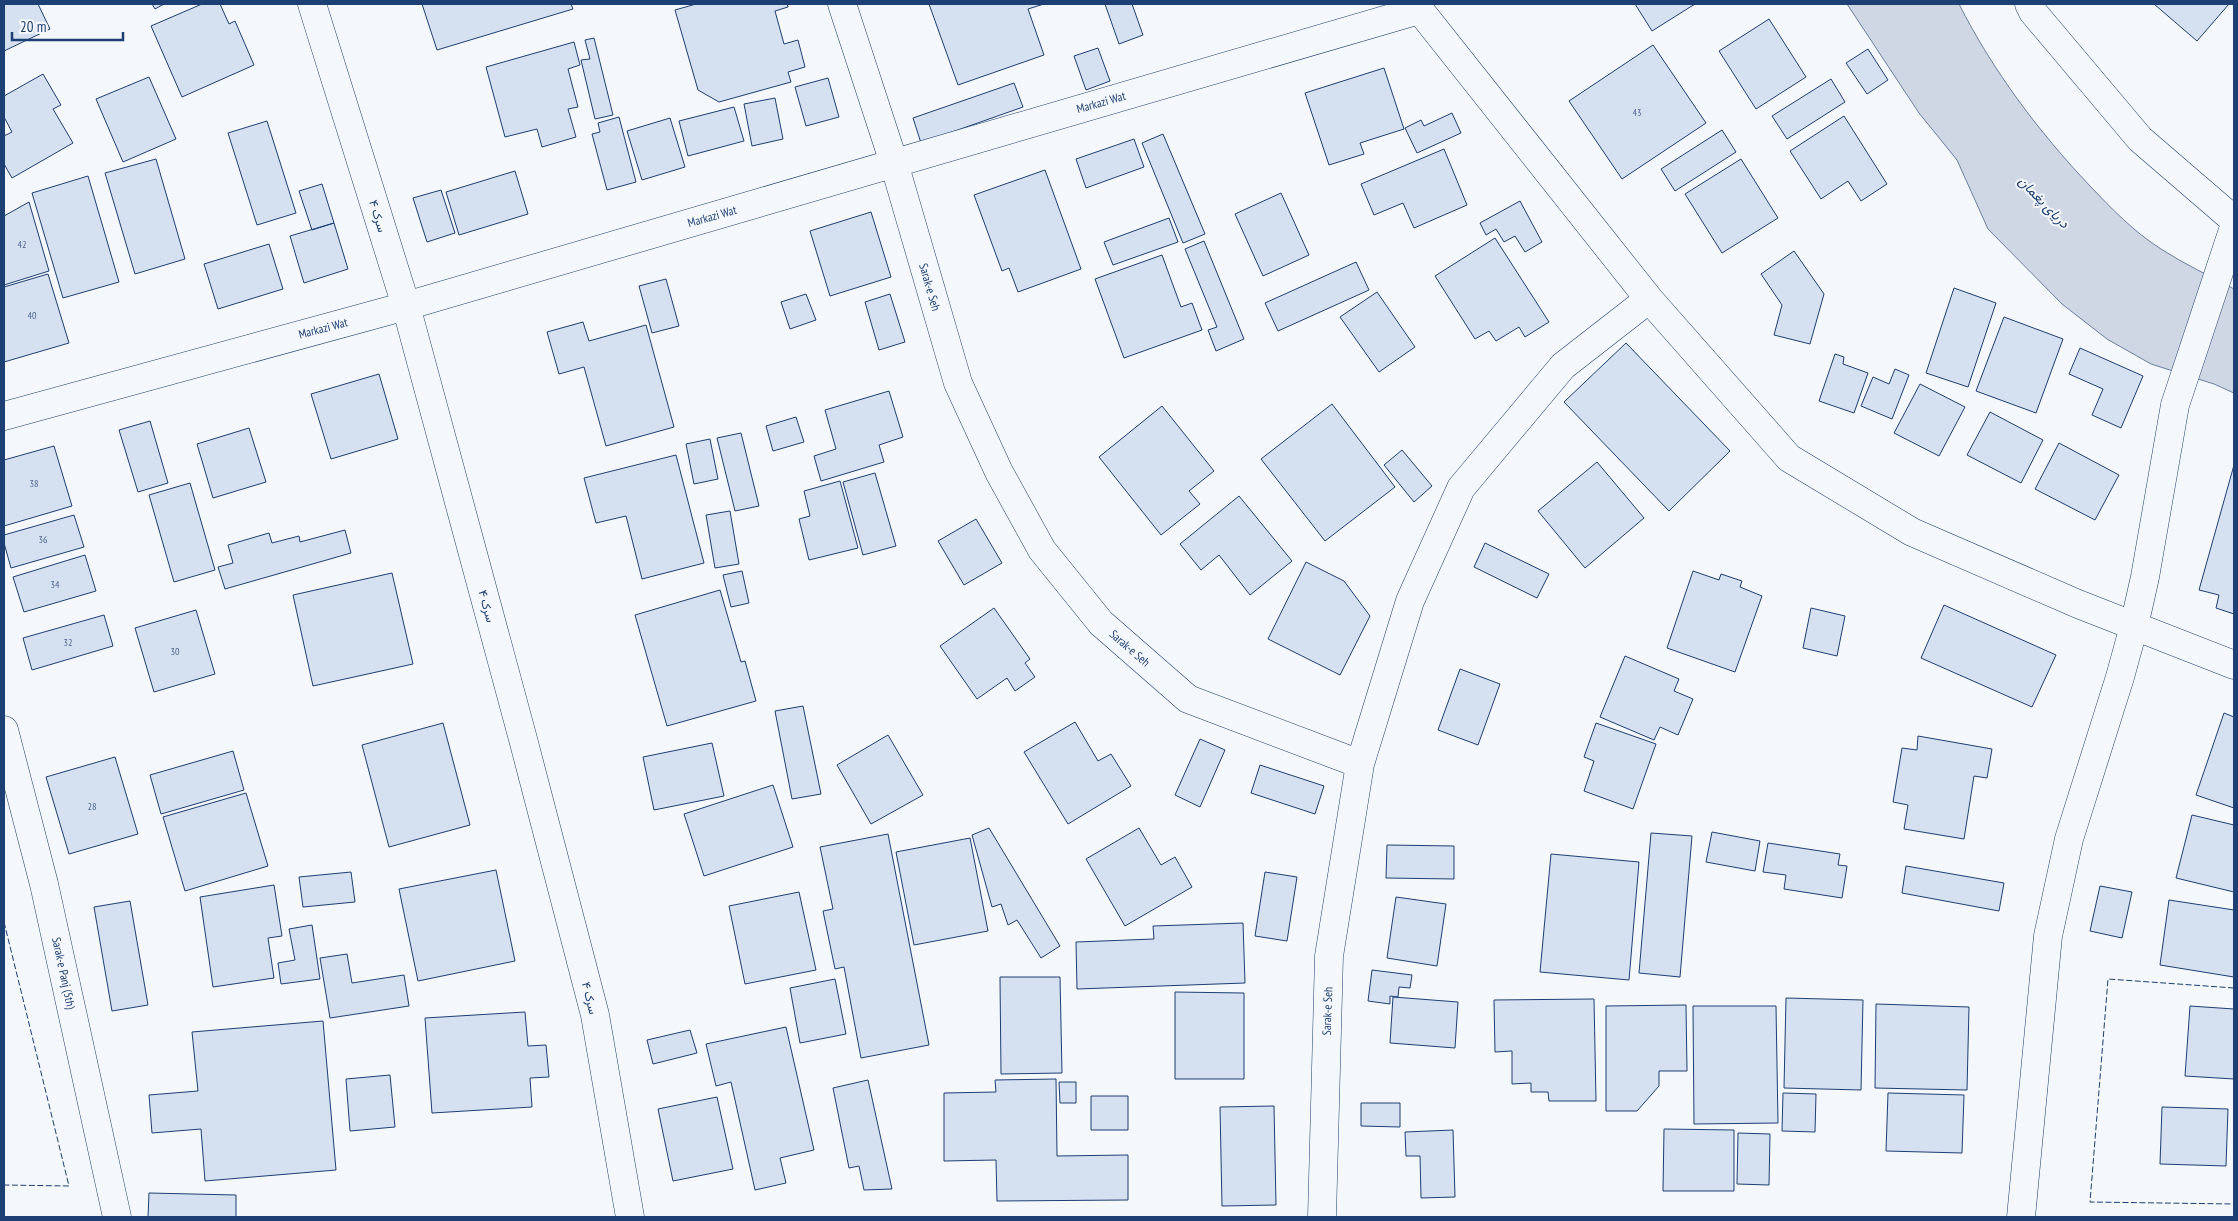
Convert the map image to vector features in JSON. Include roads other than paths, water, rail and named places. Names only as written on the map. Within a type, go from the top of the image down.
[{"type":"street","name":"سرک ۴","points":[[312,4],[406,306],[523,739],[595,1015],[630,1217]]},
{"type":"street","name":"Sarak-e Seh","points":[[842,4],[894,163],[958,383],[999,472],[1042,550],[1101,623],[1188,699],[1360,764],[1329,956],[1322,1217]]},
{"type":"street","points":[[2021,1217],[2048,936],[2069,839],[2134,626],[2145,577],[2175,405],[2233,229],[2140,139],[2033,12],[2030,4]]},
{"type":"street","name":"Markazi Wat","points":[[4,416],[406,306],[1417,7]]},
{"type":"street","points":[[1417,7],[1649,299],[1789,458],[1912,532],[2134,626],[2234,665]]},
{"type":"street","points":[[1360,764],[1410,601],[1461,488],[1563,366],[1649,299]]},
{"type":"street","name":"Sarak-e Panj (5th)","points":[[4,730],[44,884],[117,1217]]},
{"type":"water","name":"دریای پغمان","points":[[1847,4],[1959,4],[1972,29],[2018,100],[2052,144],[2098,194],[2123,219],[2151,242],[2179,260],[2234,289],[2234,393],[2214,384],[2151,364],[2107,339],[2062,304],[1988,229],[1957,160],[1919,113]]}]
